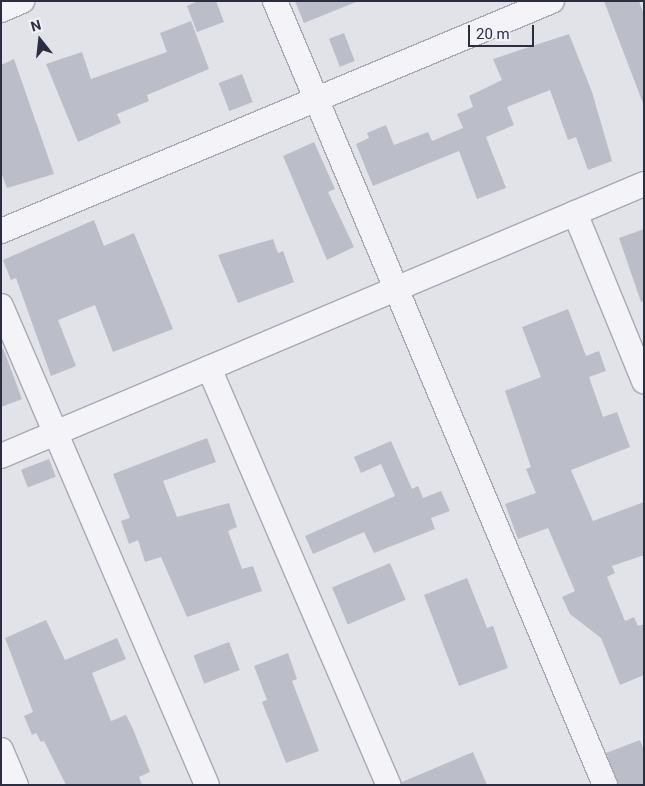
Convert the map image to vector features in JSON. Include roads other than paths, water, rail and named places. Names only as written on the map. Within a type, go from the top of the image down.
[{"type":"street","points":[[1,10],[22,1]]},
{"type":"street","points":[[275,1],[605,785]]},
{"type":"street","points":[[1,231],[552,1]]},
{"type":"street","points":[[1,456],[644,184]]},
{"type":"street","points":[[575,213],[644,381]]},
{"type":"street","points":[[1,306],[207,785]]},
{"type":"street","points":[[208,368],[389,785]]},
{"type":"street","points":[[1,750],[16,785]]}]
